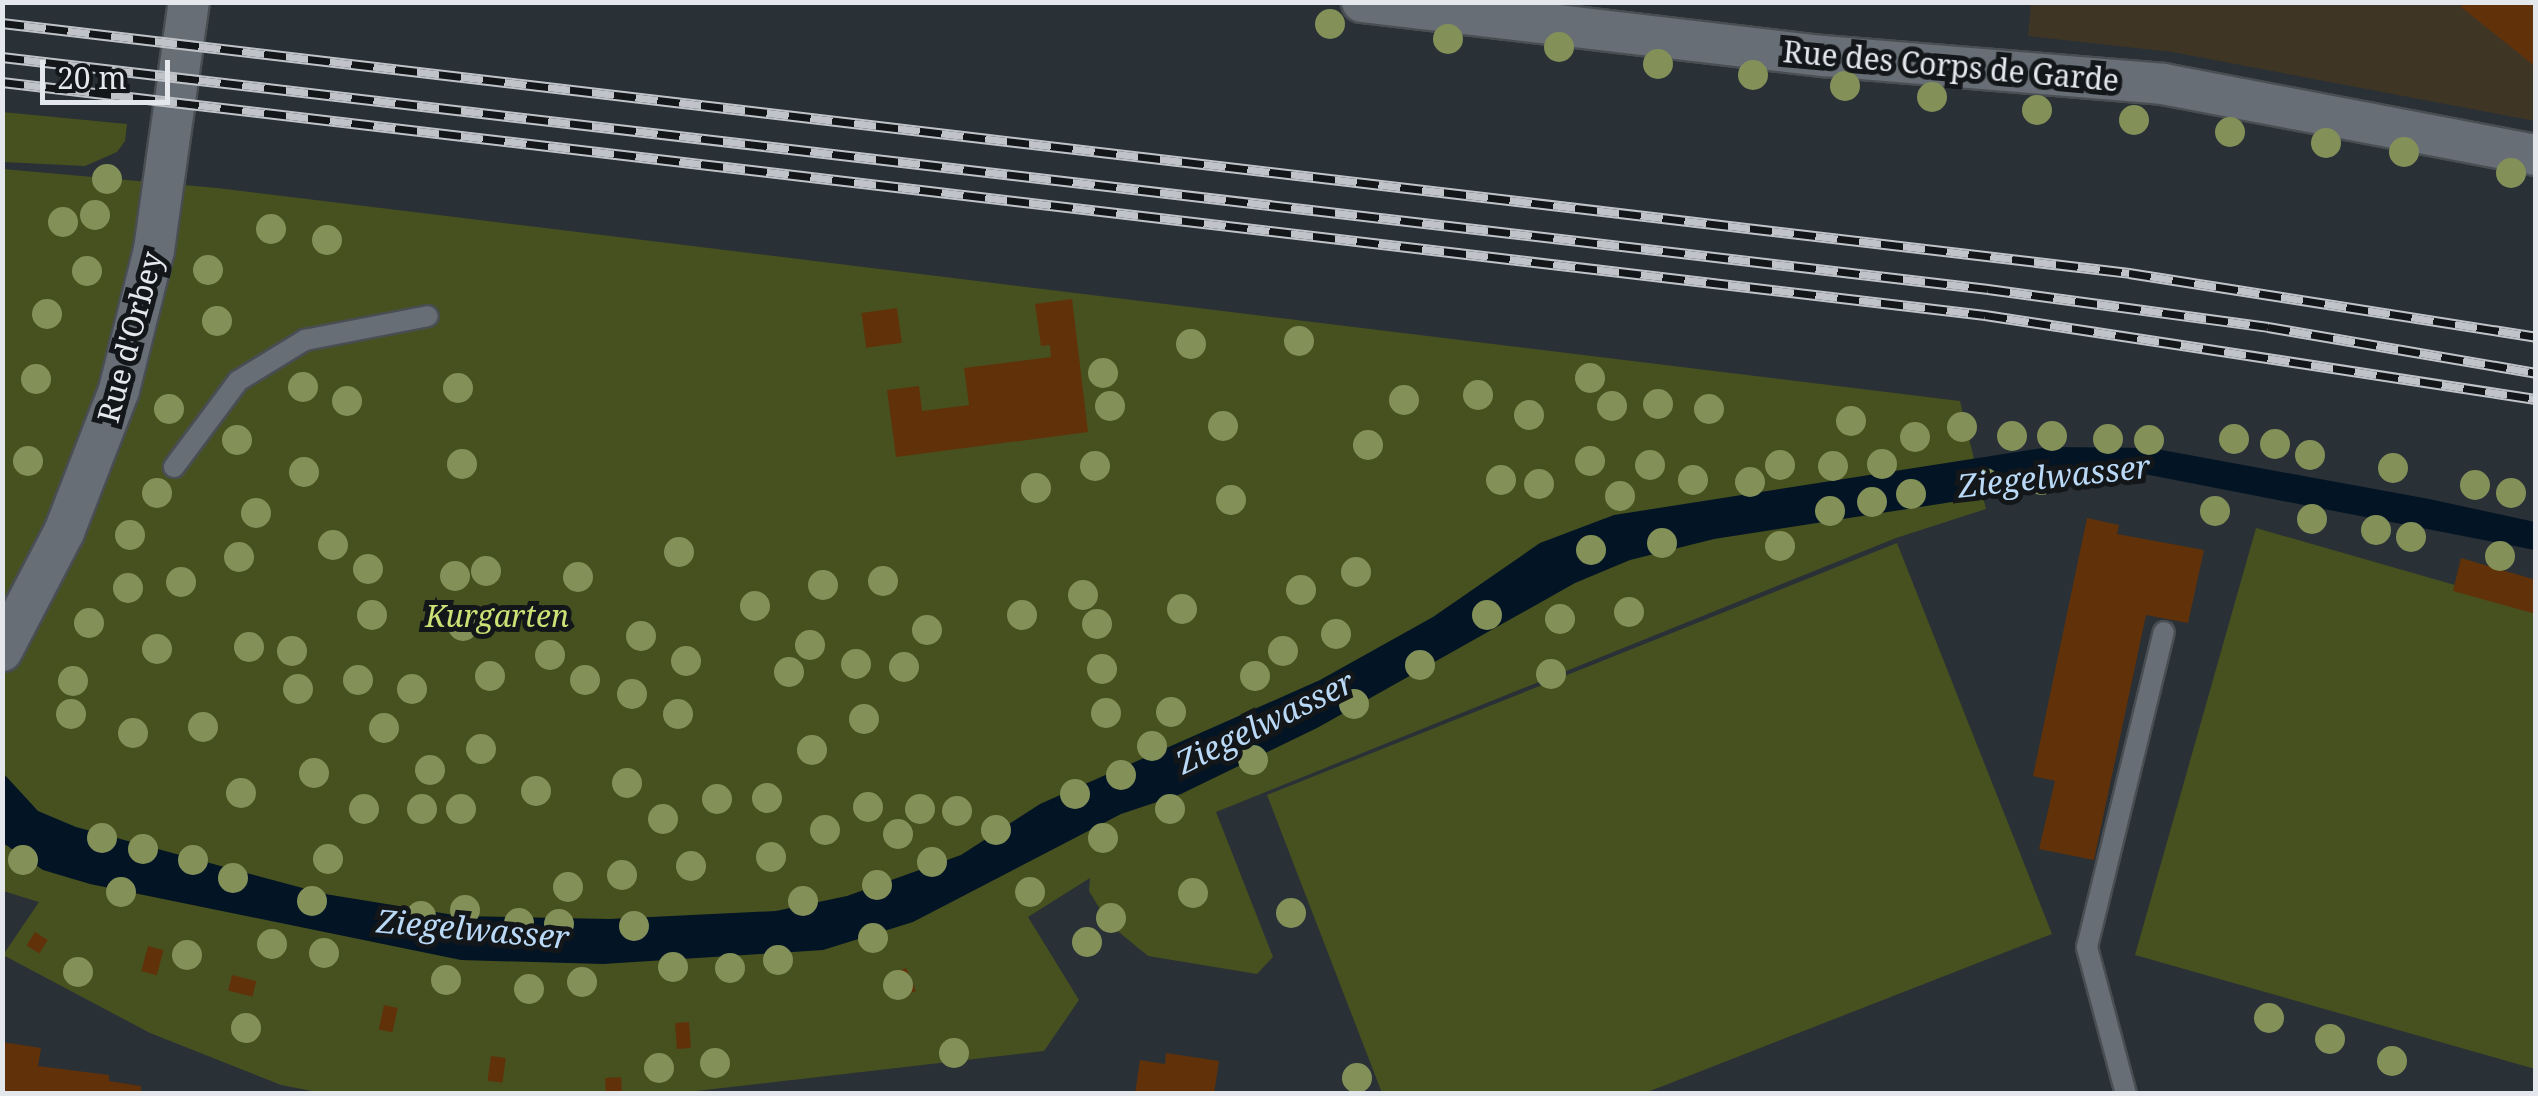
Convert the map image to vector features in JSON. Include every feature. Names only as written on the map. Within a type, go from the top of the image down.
[{"type":"street","name":"Rue d'Orbey","points":[[2,651],[64,532],[119,390],[154,250],[189,2]]},
{"type":"street","name":"Rue des Corps de Garde","points":[[1362,2],[1824,56],[2164,84],[2536,155]]},
{"type":"lane","points":[[174,467],[238,382],[305,340],[428,316]]},
{"type":"lane","points":[[2126,1094],[2088,947],[2164,632]]},
{"type":"shaded area","points":[[2031,3],[2535,3],[2535,121],[2172,52],[2028,36]]},
{"type":"green space","points":[[2,112],[127,124],[125,141],[117,152],[85,166],[3,162]]},
{"type":"green space","name":"Kurgarten","points":[[3,169],[217,188],[1960,401],[1986,509],[1896,538],[1216,812],[1273,957],[1257,974],[1148,956],[1109,924],[1089,891],[1090,878],[1028,917],[1079,1000],[1044,1051],[679,1093],[322,1093],[281,1085],[150,1033],[3,955],[39,902],[3,891]]},
{"type":"green space","points":[[2256,528],[2535,608],[2535,1069],[2135,955]]},
{"type":"green space","points":[[1897,543],[2052,934],[1645,1093],[1382,1093],[1267,795]]},
{"type":"water","name":"Ziegelwasser","points":[[2049,447],[2151,448],[2429,499],[2535,522],[2535,550],[2139,473],[1714,539],[1630,560],[1575,583],[1317,728],[1181,794],[1121,814],[913,922],[823,950],[603,964],[461,960],[90,884],[43,870],[3,843],[3,773],[38,811],[76,827],[325,894],[460,916],[609,919],[776,911],[847,896],[961,855],[1040,804],[1320,680],[1433,617],[1540,543],[1614,515]]},
{"type":"building","points":[[2466,2],[2536,2],[2536,67],[2461,7]]},
{"type":"building","points":[[1072,299],[1088,432],[896,457],[887,390],[919,386],[922,411],[969,405],[964,368],[1051,357],[1050,345],[1041,346],[1035,304]]},
{"type":"building","points":[[897,308],[902,343],[866,348],[861,313]]},
{"type":"building","points":[[2087,518],[2119,525],[2117,534],[2204,550],[2188,623],[2146,615],[2094,860],[2039,849],[2055,781],[2033,776]]},
{"type":"building","points":[[2461,558],[2536,580],[2536,614],[2453,591]]},
{"type":"building","points":[[35,932],[48,940],[39,954],[27,946]]},
{"type":"building","points":[[148,946],[163,950],[157,975],[141,971]]},
{"type":"building","points":[[906,968],[916,991],[903,996],[893,973]]},
{"type":"building","points":[[232,975],[256,981],[252,997],[228,991]]},
{"type":"building","points":[[384,1005],[398,1008],[392,1032],[379,1029]]},
{"type":"building","points":[[689,1022],[691,1048],[677,1049],[675,1023]]},
{"type":"building","points":[[2,1042],[41,1048],[38,1066],[109,1075],[109,1081],[141,1086],[141,1094],[2,1094]]},
{"type":"building","points":[[1166,1053],[1219,1061],[1214,1094],[1135,1094],[1140,1060],[1165,1064]]},
{"type":"building","points":[[491,1056],[506,1058],[502,1083],[488,1081]]},
{"type":"building","points":[[621,1077],[622,1093],[606,1094],[605,1078]]},
{"type":"railway","points":[[2,23],[2129,273],[2536,337]]},
{"type":"railway","points":[[2,57],[1988,289],[2268,327],[2536,373]]},
{"type":"railway","points":[[2,82],[1985,315],[2536,399]]}]
